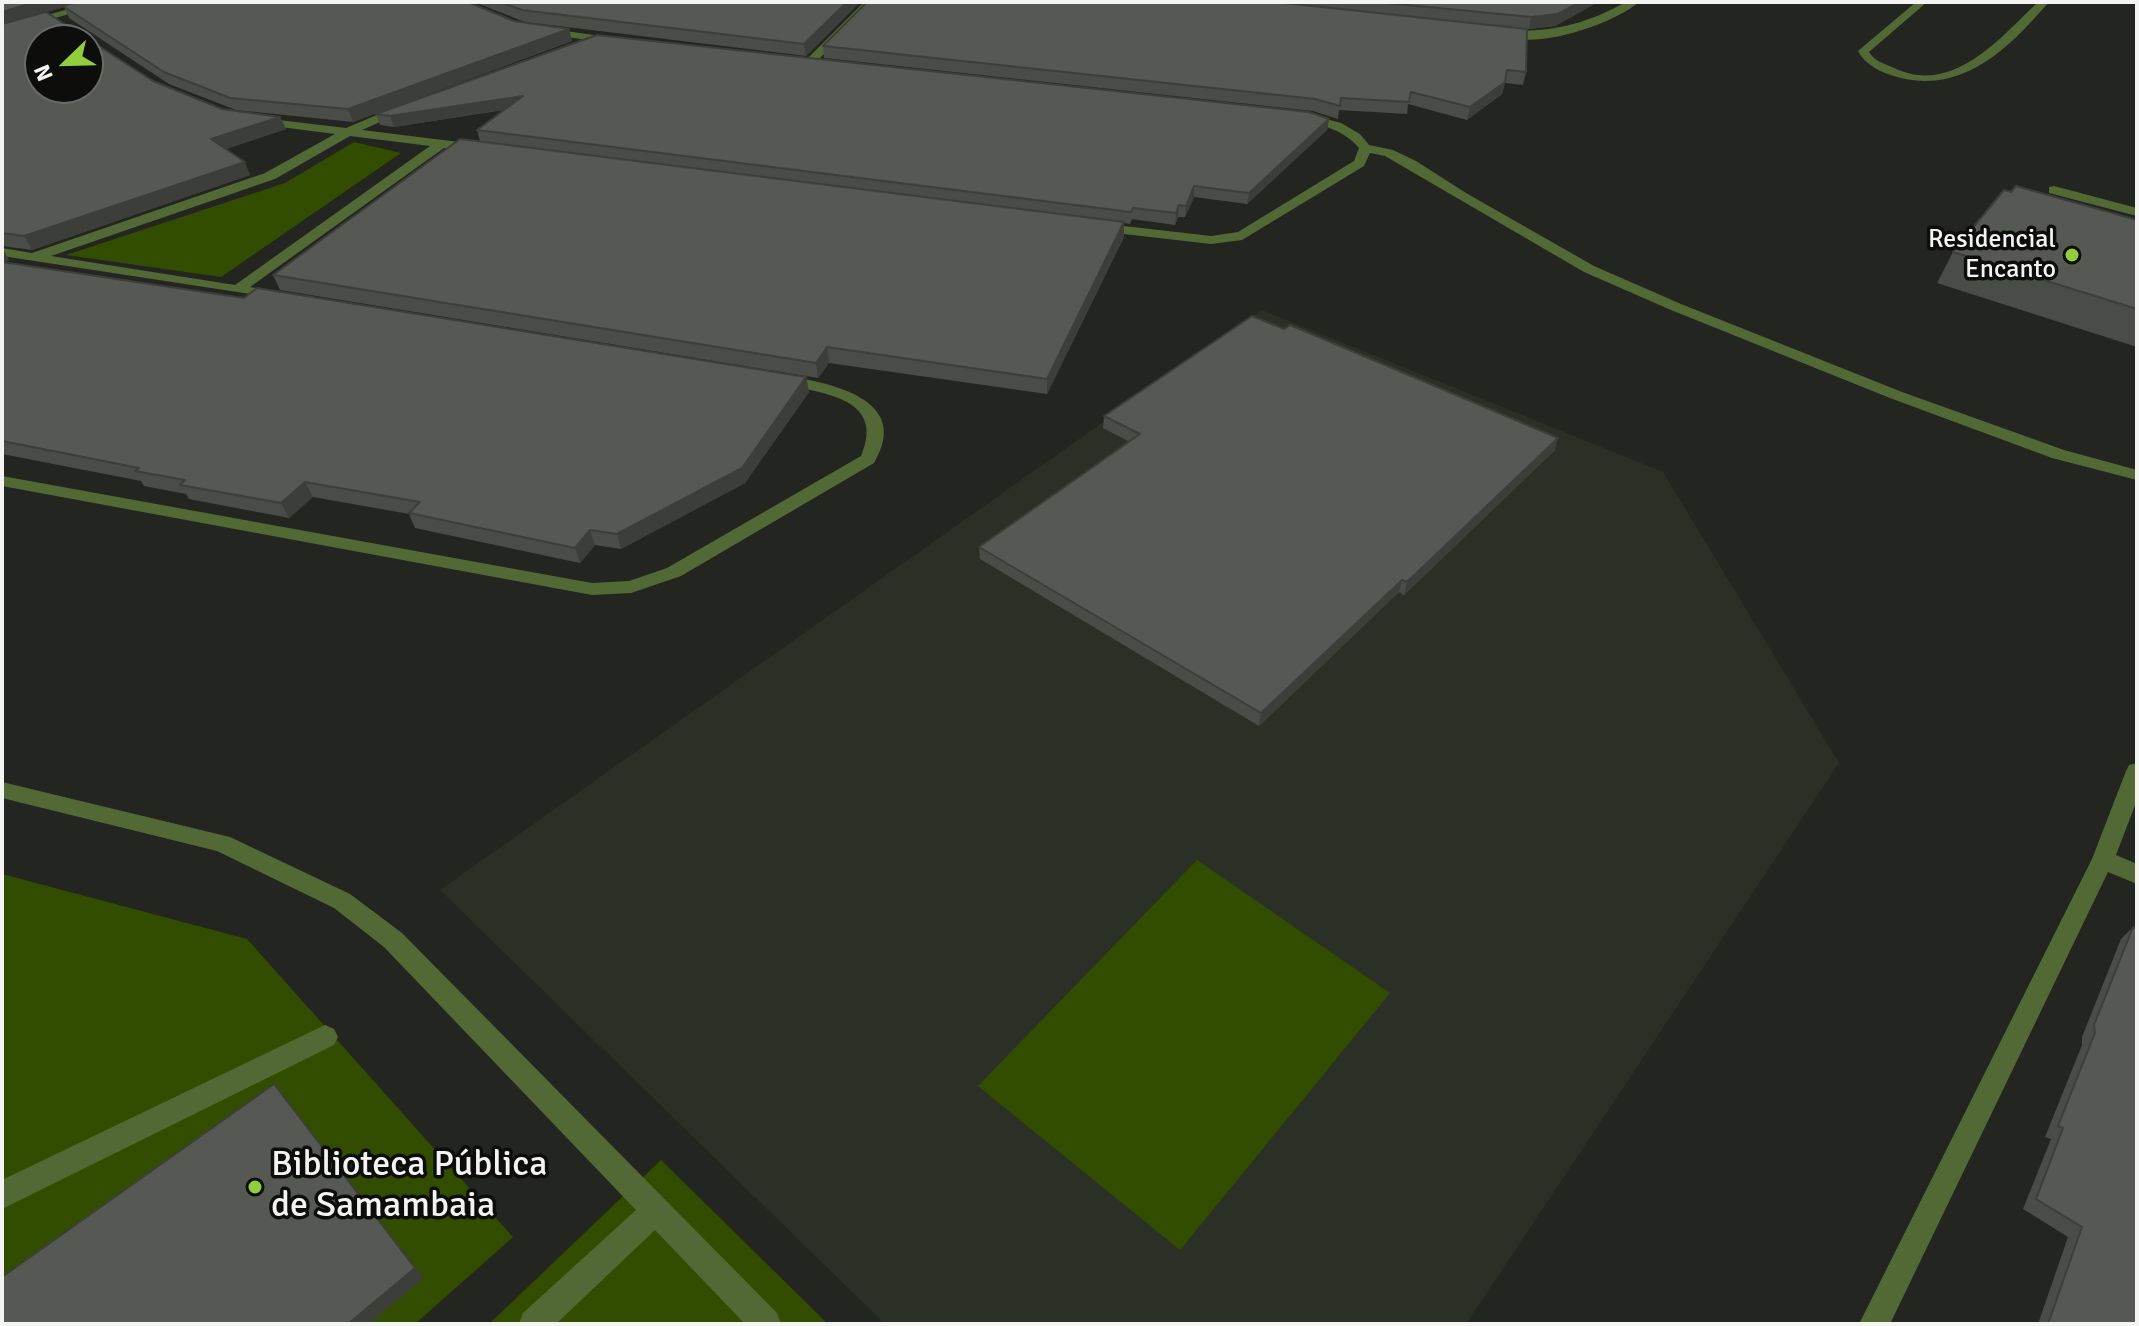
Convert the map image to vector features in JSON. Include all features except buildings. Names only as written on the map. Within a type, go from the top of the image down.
[{"type":"street","points":[[2,31],[104,2]]},
{"type":"street","points":[[809,63],[870,2]]},
{"type":"street","points":[[1497,32],[1561,34],[1587,28],[1634,2]]},
{"type":"street","points":[[1918,3],[1863,51],[1868,60],[1884,70],[1931,81],[1952,78],[1969,70],[2044,2]]},
{"type":"street","points":[[54,17],[64,24]]},
{"type":"street","points":[[537,30],[627,43]]},
{"type":"street","points":[[567,50],[597,39]]},
{"type":"street","points":[[793,61],[824,64]]},
{"type":"street","points":[[2,266],[270,176],[347,132],[414,104]]},
{"type":"street","points":[[1293,116],[1337,126],[1356,137],[1365,148],[1389,153],[1412,164],[1461,196],[1589,269],[1676,307],[1896,395],[2058,454],[2137,475]]},
{"type":"street","points":[[247,118],[488,150]]},
{"type":"street","points":[[238,289],[441,144]]},
{"type":"street","points":[[1079,224],[1188,238],[1242,236],[1360,163],[1365,148]]},
{"type":"street","points":[[2054,190],[2137,212]]},
{"type":"street","points":[[2,252],[301,300]]},
{"type":"street","points":[[2,481],[592,589],[623,588],[674,572],[868,459],[876,445],[879,430],[872,414],[856,401],[821,386],[773,378]]},
{"type":"street","points":[[1874,1324],[2103,859],[2137,771]]},
{"type":"street","points":[[2,790],[222,843],[342,901],[393,940],[766,1324]]},
{"type":"street","points":[[2103,859],[2137,875]]},
{"type":"street","points":[[2,1195],[325,1037]]},
{"type":"street","points":[[534,1324],[656,1210]]},
{"type":"shaded area","points":[[1262,310],[1663,472],[1839,763],[1466,1324],[885,1324],[440,890]]},
{"type":"green space","points":[[354,142],[401,153],[221,277],[66,255],[285,183]]},
{"type":"green space","points":[[1197,860],[1390,993],[1180,1250],[978,1086]]},
{"type":"green space","points":[[2,874],[247,939],[513,1237],[415,1324],[2,1324]]},
{"type":"green space","points":[[661,1160],[828,1324],[489,1324]]},
{"type":"place","name":"Residencial Encanto","points":[[2072,255]]},
{"type":"place","name":"Biblioteca Pública de Samambaia","points":[[255,1187]]}]
